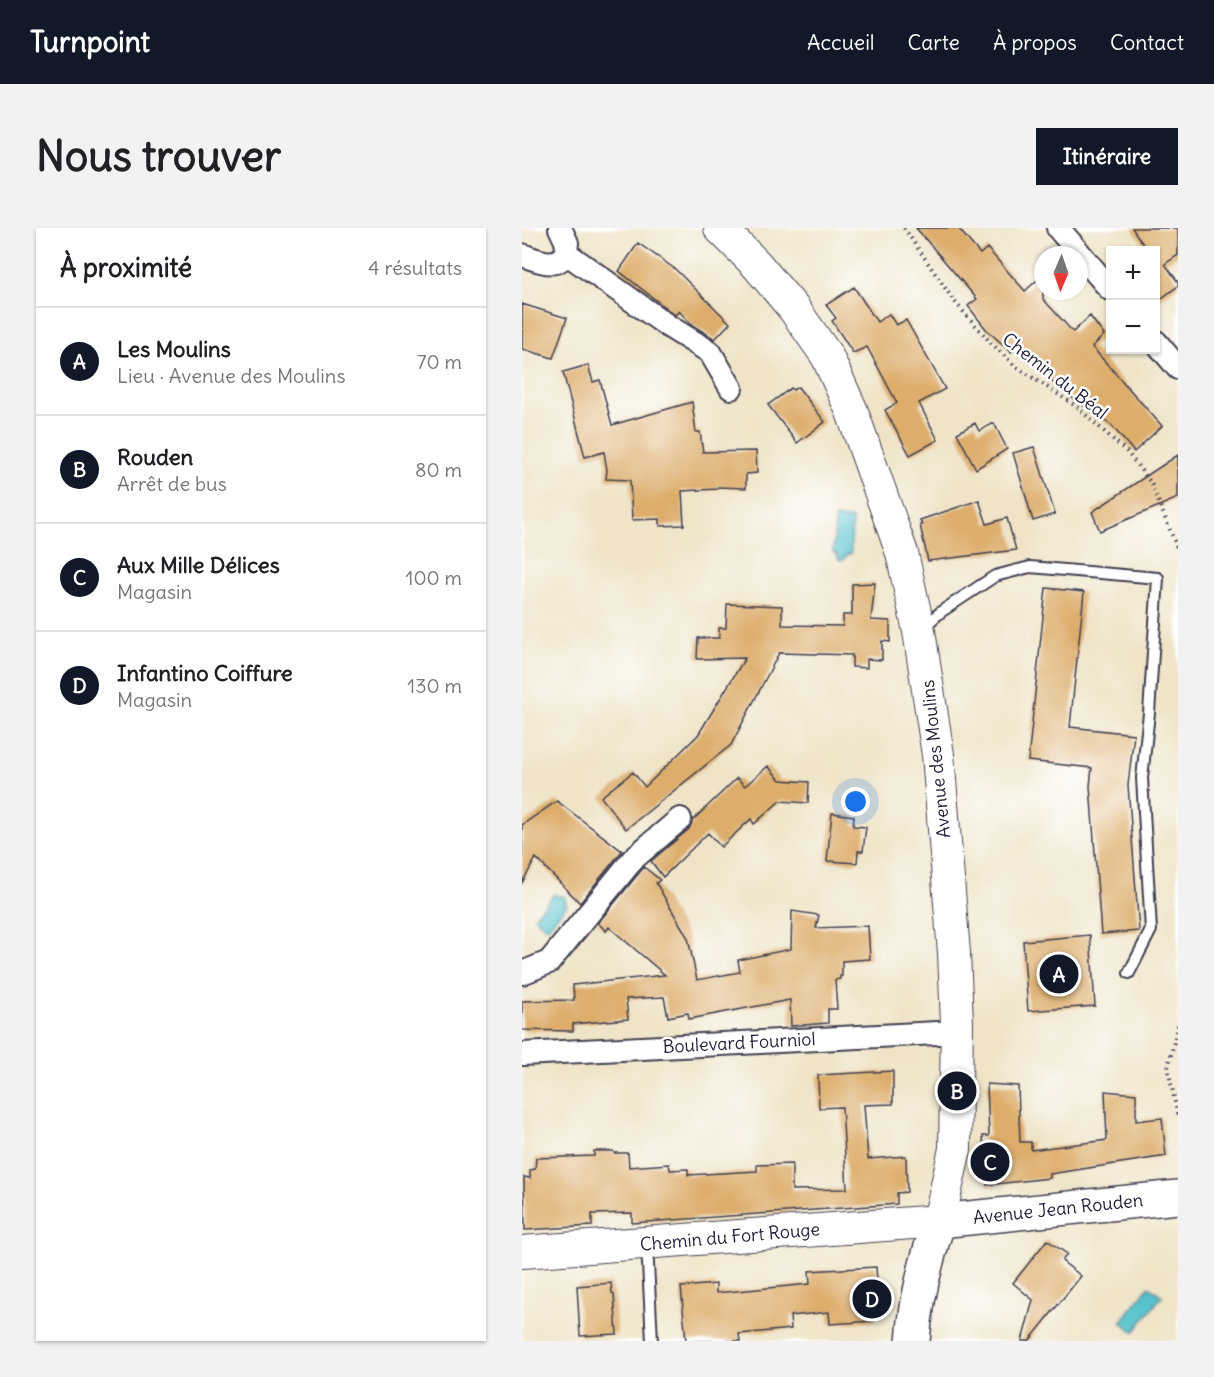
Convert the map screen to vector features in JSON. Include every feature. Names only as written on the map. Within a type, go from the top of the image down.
[{"type":"main road","name":"Avenue des Moulins","points":[[720,228],[756,264],[794,309],[826,356],[850,409],[895,532],[902,553],[919,630],[938,755],[954,953],[957,1032],[955,1149],[939,1221],[926,1263],[913,1341]]},
{"type":"main road","name":"Avenue Jean Rouden","points":[[939,1221],[1178,1197]]},
{"type":"main road","name":"Chemin du Fort Rouge","points":[[522,1251],[647,1244],[939,1221]]},
{"type":"street","points":[[522,255],[545,262],[556,263],[563,260],[567,243],[560,228]]},
{"type":"street","points":[[1058,228],[1106,284]]},
{"type":"street","points":[[566,253],[668,326],[710,352],[731,388]]},
{"type":"street","points":[[1160,348],[1178,368]]},
{"type":"street","points":[[522,973],[549,962],[634,858],[680,819]]},
{"type":"street","name":"Boulevard Fourniol","points":[[522,1054],[957,1032]]},
{"type":"lane","points":[[919,630],[942,611],[995,576],[1030,567],[1158,578],[1142,778],[1151,930],[1129,973]]},
{"type":"lane","points":[[647,1244],[652,1341]]},
{"type":"path","name":"Chemin du Béal","points":[[904,228],[954,301],[991,343],[1015,366],[1076,406],[1126,452],[1151,483],[1178,550]]},
{"type":"path","points":[[1178,1025],[1168,1068],[1178,1117]]},
{"type":"water","points":[[835,518],[852,519],[851,554],[847,554],[844,560],[839,560],[836,553],[833,553]]},
{"type":"water","points":[[554,894],[564,896],[567,905],[547,928],[534,917]]},
{"type":"water","points":[[1149,1286],[1162,1296],[1134,1332],[1121,1322]]},
{"type":"building","points":[[916,228],[958,228],[980,254],[987,248],[1025,291],[1034,283],[1034,300],[1044,300],[1073,332],[1090,316],[1104,335],[1092,347],[1162,426],[1134,452],[1112,426],[1057,387],[1021,346],[1011,352],[986,329],[968,306],[977,299]]},
{"type":"building","points":[[1132,228],[1178,228],[1178,255],[1165,264],[1178,282],[1178,286],[1160,299],[1160,246],[1144,246]]},
{"type":"building","points":[[638,243],[675,269],[730,323],[715,339],[692,325],[679,311],[675,315],[619,271]]},
{"type":"building","points":[[854,287],[877,322],[889,314],[896,325],[906,320],[945,389],[919,403],[938,440],[910,455],[885,410],[897,403],[867,347],[853,353],[832,321],[836,318],[826,305]]},
{"type":"building","points":[[522,304],[567,318],[553,358],[522,349]]},
{"type":"building","points":[[588,365],[593,382],[600,380],[612,425],[692,402],[696,432],[700,432],[703,452],[756,451],[757,473],[746,474],[746,488],[718,487],[718,489],[682,491],[684,525],[660,526],[660,519],[632,520],[630,480],[606,479],[604,452],[585,457],[563,372]]},
{"type":"building","points":[[798,387],[825,422],[797,443],[768,405],[791,388],[793,390]]},
{"type":"building","points":[[975,423],[979,431],[994,423],[1007,449],[976,469],[957,433]]},
{"type":"building","points":[[1034,447],[1055,514],[1033,521],[1013,453]]},
{"type":"building","points":[[1178,455],[1178,498],[1100,531],[1092,512]]},
{"type":"building","points":[[979,500],[987,524],[1007,518],[1016,550],[928,561],[920,520]]},
{"type":"building","points":[[875,583],[871,620],[890,621],[890,642],[882,641],[882,660],[867,659],[867,668],[852,667],[852,655],[779,653],[731,745],[626,829],[601,797],[633,772],[645,787],[698,735],[745,658],[697,659],[698,638],[719,638],[719,628],[726,628],[727,604],[782,606],[782,625],[843,626],[843,615],[852,615],[852,584]]},
{"type":"building","points":[[1046,588],[1084,592],[1070,727],[1134,734],[1128,785],[1139,931],[1101,934],[1090,786],[1092,768],[1028,761]]},
{"type":"building","points":[[768,766],[780,780],[809,782],[808,803],[780,801],[754,824],[751,819],[721,847],[708,833],[663,877],[651,861],[689,829],[693,820],[737,778],[745,786]]},
{"type":"building","points":[[557,801],[622,851],[580,903],[536,858],[522,883],[522,825]]},
{"type":"building","points":[[832,813],[854,816],[853,826],[866,827],[863,851],[858,851],[857,863],[827,861]]},
{"type":"building","points":[[644,867],[660,880],[656,883],[688,938],[697,980],[740,972],[738,960],[791,949],[792,911],[819,915],[816,928],[868,926],[870,959],[842,961],[842,976],[835,980],[837,1009],[828,1009],[828,1023],[791,1026],[790,1000],[689,1019],[688,1013],[668,1017],[664,997],[626,999],[628,1019],[573,1024],[573,1031],[522,1030],[522,1001],[574,1000],[573,985],[665,975],[609,927],[606,931],[598,923]]},
{"type":"building","points":[[1090,935],[1095,1006],[1028,1011],[1023,941]]},
{"type":"building","points":[[893,1071],[893,1104],[864,1105],[868,1159],[906,1156],[907,1192],[897,1193],[897,1204],[632,1223],[632,1213],[592,1214],[592,1226],[525,1230],[524,1177],[530,1178],[530,1170],[535,1169],[536,1158],[594,1156],[594,1151],[613,1151],[614,1153],[628,1153],[629,1167],[669,1164],[670,1170],[688,1169],[688,1175],[757,1171],[757,1165],[792,1164],[792,1190],[847,1189],[842,1107],[819,1108],[818,1075]]},
{"type":"building","points":[[987,1084],[1018,1086],[1020,1142],[1031,1142],[1031,1150],[1107,1140],[1105,1091],[1136,1094],[1136,1121],[1162,1118],[1166,1156],[1050,1174],[1050,1178],[987,1185],[983,1136],[989,1136]]},
{"type":"building","points":[[1047,1240],[1067,1254],[1062,1261],[1081,1276],[1029,1341],[1022,1341],[1033,1300],[1013,1283]]},
{"type":"building","points":[[876,1267],[879,1307],[874,1308],[874,1321],[830,1324],[829,1312],[790,1316],[791,1329],[739,1334],[740,1341],[686,1341],[681,1287],[716,1284],[716,1293],[810,1284],[809,1271]]},
{"type":"building","points":[[611,1283],[617,1334],[580,1336],[577,1286]]},
{"type":"place","name":"Les Moulins","points":[[1059,974]]},
{"type":"place","name":"Rouden","points":[[957,1091]]},
{"type":"place","name":"Aux Mille Délices","points":[[990,1162]]},
{"type":"place","name":"Infantino Coiffure","points":[[872,1299]]}]
